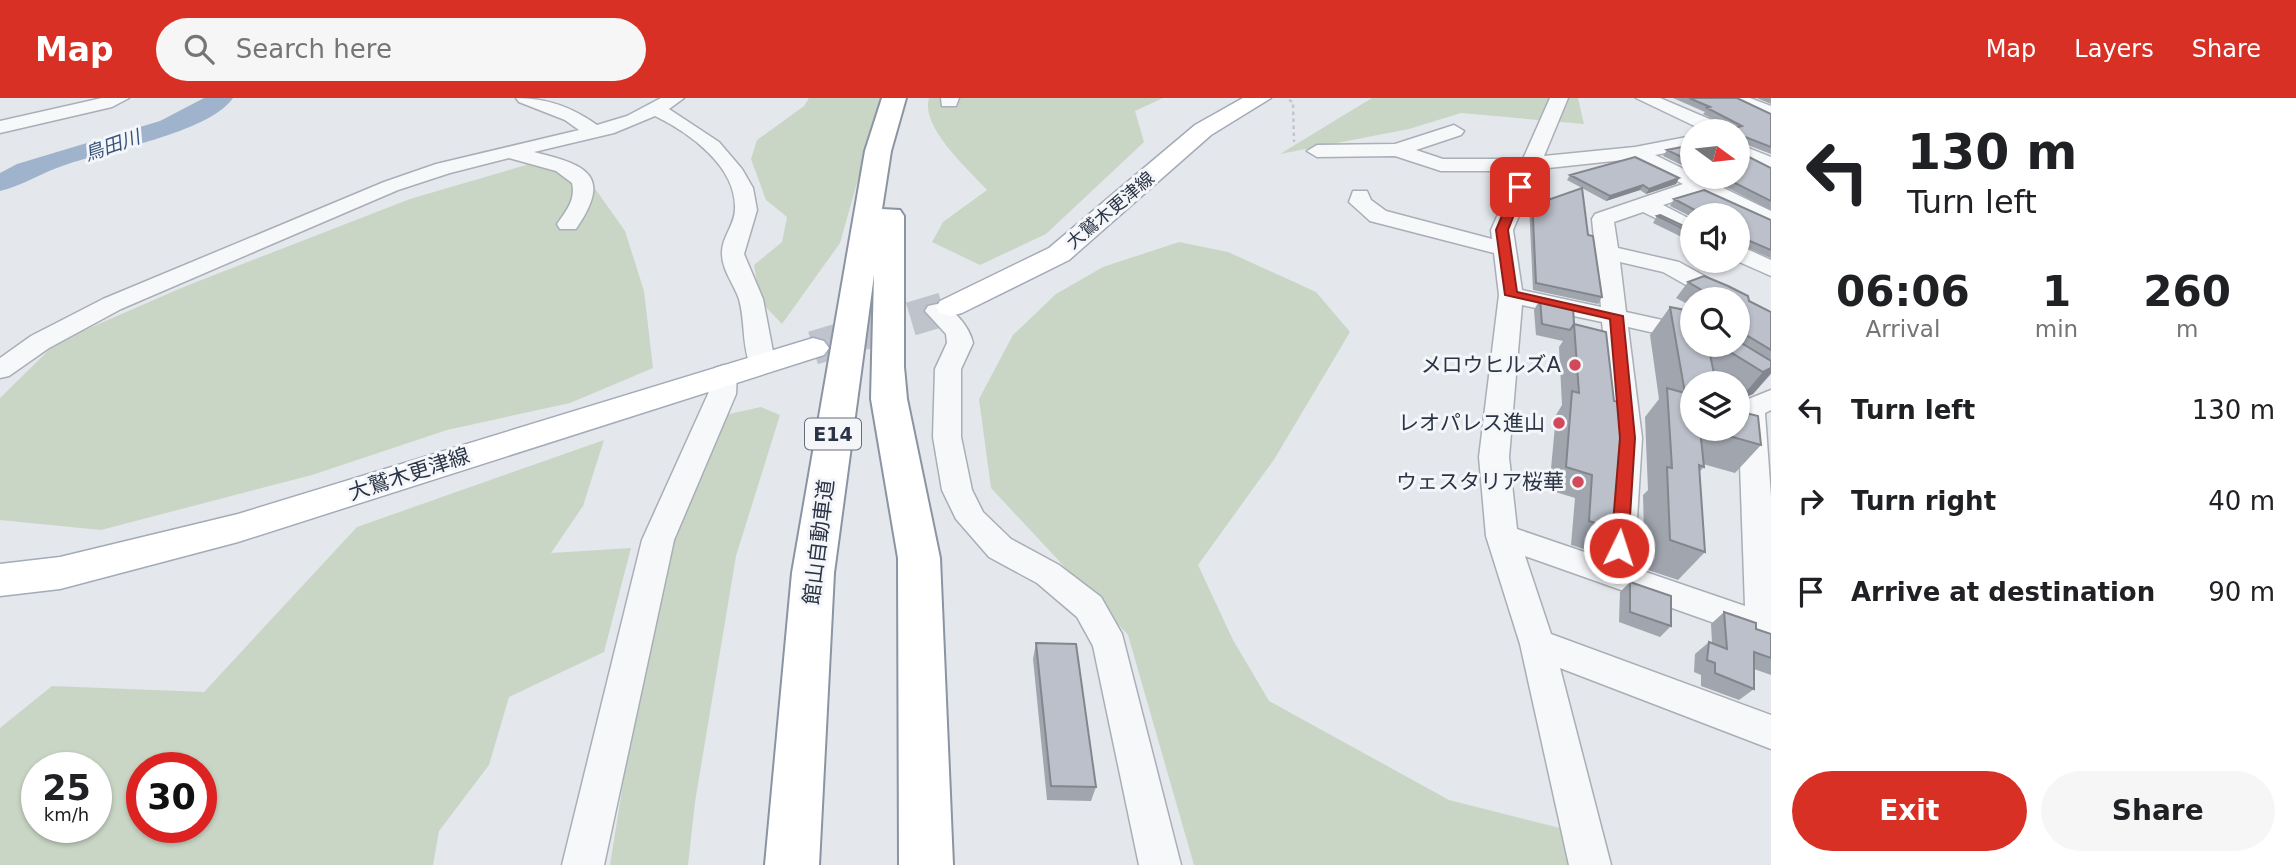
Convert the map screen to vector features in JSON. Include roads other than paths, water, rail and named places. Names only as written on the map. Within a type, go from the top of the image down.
[{"type":"highway","name":"館山自動車道","points":[[792,865],[819,522],[874,174],[894,98]]},
{"type":"highway","name":"E14","points":[[926,865],[919,558],[889,399],[887,253],[892,198],[938,99]]},
{"type":"main road","name":"大鷲木更津線","points":[[944,309],[1059,254],[1203,130],[1260,98]]},
{"type":"main road","name":"大鷲木更津線","points":[[0,580],[60,573],[238,528],[813,348]]},
{"type":"street","points":[[0,127],[52,113],[98,107],[120,98]]},
{"type":"street","points":[[525,98],[572,116],[594,132]]},
{"type":"street","points":[[0,370],[40,342],[125,298],[391,186],[443,168],[594,132],[656,110],[675,98]]},
{"type":"street","points":[[1559,98],[1502,230],[1511,295],[1494,457],[1502,536],[1537,644],[1590,865]]},
{"type":"street","points":[[1623,98],[1680,123]]},
{"type":"street","points":[[1645,98],[1693,119]]},
{"type":"street","points":[[1734,98],[1771,164]]},
{"type":"street","points":[[656,110],[702,135],[730,169],[743,191],[746,212],[735,240],[734,264],[751,301],[756,348],[762,362]]},
{"type":"street","points":[[1317,151],[1398,150],[1454,131]]},
{"type":"street","points":[[1754,134],[1771,153]]},
{"type":"street","points":[[1398,150],[1441,165],[1529,165],[1635,153],[1680,144]]},
{"type":"street","points":[[509,152],[559,164],[580,179],[587,190],[586,201],[568,224]]},
{"type":"street","points":[[1635,153],[1680,174]]},
{"type":"street","points":[[1617,576],[1628,438],[1609,253],[1603,219],[1690,189]]},
{"type":"street","points":[[1710,189],[1771,219]]},
{"type":"street","points":[[1360,195],[1360,202],[1378,216],[1504,249]]},
{"type":"street","points":[[1644,204],[1680,223]]},
{"type":"street","points":[[1609,253],[1671,268],[1705,287]]},
{"type":"street","points":[[1750,258],[1771,269]]},
{"type":"street","points":[[1511,295],[1616,316],[1680,333]]},
{"type":"street","points":[[944,309],[958,332],[960,343],[948,369],[947,437],[957,491],[971,519],[1000,548],[1048,574],[1089,607],[1110,644],[1160,865]]},
{"type":"street","points":[[583,865],[658,540],[722,394],[724,374]]},
{"type":"street","points":[[1502,536],[1767,628],[1751,409],[1767,390]]},
{"type":"street","points":[[1537,644],[1771,732]]},
{"type":"waterway","name":"鳥田川","points":[[0,183],[54,160],[169,126],[196,114],[221,98]]},
{"type":"tunnel","points":[[813,348],[951,307]]},
{"type":"place","name":"メロウヒルズA","points":[[1575,365]]},
{"type":"place","name":"レオパレス進山","points":[[1559,423]]},
{"type":"place","name":"ウェスタリア桜華","points":[[1578,482]]}]
